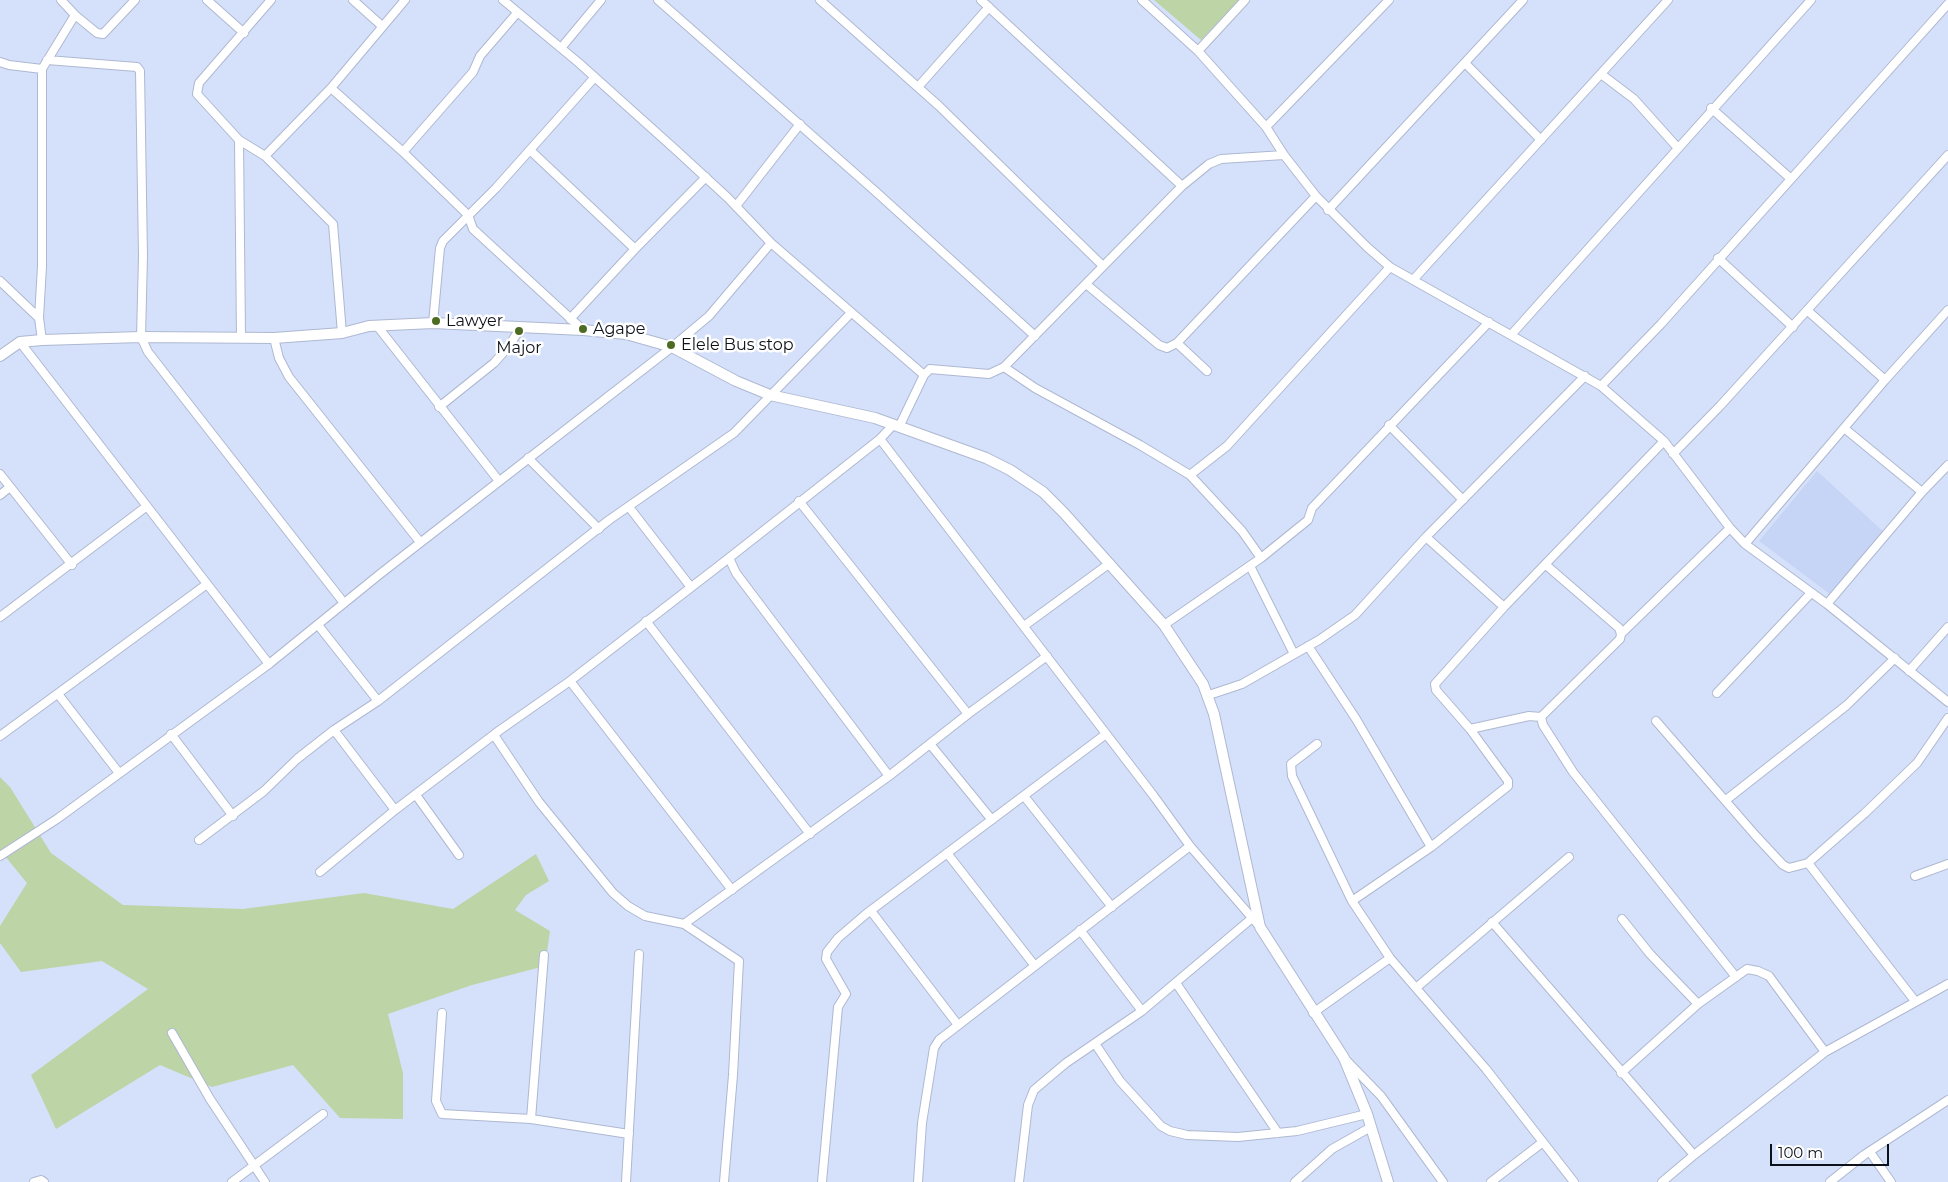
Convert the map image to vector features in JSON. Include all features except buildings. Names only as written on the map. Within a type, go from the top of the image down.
[{"type":"street","points":[[61,0],[75,15],[97,32],[103,34],[135,0]]},
{"type":"street","points":[[207,0],[244,33]]},
{"type":"street","points":[[271,0],[200,83],[197,94],[239,140],[265,156],[334,224],[342,333]]},
{"type":"street","points":[[353,0],[382,26]]},
{"type":"street","points":[[265,156],[331,88],[405,0]]},
{"type":"street","points":[[503,0],[561,48],[706,177],[771,243],[924,375]]},
{"type":"street","points":[[561,48],[601,0]]},
{"type":"street","points":[[658,0],[800,124],[1035,336]]},
{"type":"street","points":[[820,0],[918,87],[1103,266]]},
{"type":"street","points":[[981,0],[1182,186]]},
{"type":"street","points":[[1142,0],[1198,51],[1266,127],[1284,155],[1328,210],[1390,266],[1601,386],[1664,441],[1730,528],[1746,544],[1828,604],[1948,702]]},
{"type":"street","points":[[1198,51],[1246,0]]},
{"type":"street","points":[[1266,127],[1389,0]]},
{"type":"street","points":[[1328,210],[1523,0]]},
{"type":"street","points":[[1413,280],[1668,0]]},
{"type":"street","points":[[1511,335],[1810,0]]},
{"type":"street","points":[[1601,386],[1661,324],[1718,258],[1948,4]]},
{"type":"street","points":[[918,87],[989,7]]},
{"type":"street","points":[[402,152],[473,72],[480,56],[517,13]]},
{"type":"street","points":[[42,340],[39,318],[42,266],[42,69],[75,15]]},
{"type":"street","points":[[47,60],[137,67],[140,71],[143,256],[141,336],[148,352],[344,603]]},
{"type":"street","points":[[0,62],[9,66],[42,69]]},
{"type":"street","points":[[1465,63],[1541,140]]},
{"type":"street","points":[[1601,74],[1634,99],[1677,147]]},
{"type":"street","points":[[433,323],[440,248],[444,241],[531,151],[594,78]]},
{"type":"street","points":[[331,88],[468,215],[473,229],[583,330]]},
{"type":"street","points":[[1712,108],[1790,178]]},
{"type":"street","points":[[736,206],[800,124]]},
{"type":"street","points":[[239,140],[241,338]]},
{"type":"street","points":[[531,151],[635,249]]},
{"type":"street","points":[[320,872],[395,810],[494,735],[570,681],[896,426],[924,375],[930,369],[937,368],[989,374],[1004,367],[1182,186],[1209,164],[1221,159],[1284,155]]},
{"type":"street","points":[[1673,454],[1808,311],[1948,155]]},
{"type":"street","points":[[570,319],[706,177]]},
{"type":"street","points":[[1086,284],[1163,348],[1167,348],[1177,343],[1316,196]]},
{"type":"street","points":[[0,856],[28,838],[269,664],[420,542],[672,347],[709,316],[771,243]]},
{"type":"street","points":[[1718,258],[1793,326]]},
{"type":"street","points":[[1190,475],[1227,446],[1390,266]]},
{"type":"street","points":[[0,281],[39,318]]},
{"type":"street","points":[[1746,544],[1885,380],[1948,310]]},
{"type":"street","points":[[1808,311],[1885,380]]},
{"type":"street","points":[[199,840],[264,791],[297,759],[334,730],[378,701],[629,506],[734,433],[851,313]]},
{"type":"street","points":[[1164,625],[1261,558],[1308,520],[1312,508],[1489,322]]},
{"type":"street","points":[[0,356],[20,342],[42,340],[141,336],[274,338],[342,333],[369,326],[433,323],[583,330],[626,334],[672,347],[736,381],[770,395],[860,414],[986,458],[1030,483],[1064,513],[1164,625],[1197,673],[1209,695],[1260,927]]},
{"type":"street","points":[[378,327],[499,481]]},
{"type":"street","points":[[439,407],[494,363],[509,346],[521,327]]},
{"type":"street","points":[[274,338],[279,358],[289,377],[420,542]]},
{"type":"street","points":[[20,342],[269,664]]},
{"type":"street","points":[[1177,343],[1207,371]]},
{"type":"street","points":[[1004,367],[1035,388],[1140,445],[1190,475],[1242,531],[1261,558]]},
{"type":"street","points":[[1209,695],[1242,684],[1308,646],[1355,614],[1426,537],[1585,376]]},
{"type":"street","points":[[1389,425],[1463,500]]},
{"type":"street","points":[[1844,428],[1922,492]]},
{"type":"street","points":[[880,439],[1190,846],[1251,919],[1260,927],[1344,1058],[1381,1096],[1443,1182]]},
{"type":"street","points":[[1352,901],[1431,847],[1508,786],[1508,781],[1470,728],[1436,690],[1435,684],[1504,607],[1664,441]]},
{"type":"street","points":[[528,458],[599,529]]},
{"type":"street","points":[[1828,604],[1922,492],[1948,465]]},
{"type":"street","points":[[0,474],[72,565]]},
{"type":"street","points":[[0,495],[10,487]]},
{"type":"street","points":[[798,501],[968,714]]},
{"type":"street","points":[[0,617],[72,565],[147,506]]},
{"type":"street","points":[[629,506],[690,586]]},
{"type":"street","points":[[1470,728],[1529,716],[1541,717],[1620,639],[1621,634],[1730,528]]},
{"type":"street","points":[[1426,537],[1504,607]]},
{"type":"street","points":[[728,558],[736,573],[889,776]]},
{"type":"street","points":[[1024,626],[1110,563]]},
{"type":"street","points":[[1546,565],[1619,628],[1621,634]]},
{"type":"street","points":[[718,566],[736,573]]},
{"type":"street","points":[[1250,566],[1294,654]]},
{"type":"street","points":[[0,736],[207,584]]},
{"type":"street","points":[[1717,693],[1811,593]]},
{"type":"street","points":[[646,621],[810,834]]},
{"type":"street","points":[[318,625],[378,701]]},
{"type":"street","points":[[1909,670],[1948,627]]},
{"type":"street","points":[[1308,646],[1356,719],[1431,847]]},
{"type":"street","points":[[684,924],[889,776],[968,714],[1047,656]]},
{"type":"street","points":[[1726,800],[1847,705],[1895,658]]},
{"type":"street","points":[[570,681],[732,890]]},
{"type":"street","points":[[58,694],[119,773]]},
{"type":"street","points":[[1541,717],[1543,725],[1573,772],[1736,977]]},
{"type":"street","points":[[1656,721],[1783,865],[1789,868],[1808,863],[1865,813],[1917,763],[1948,718]]},
{"type":"street","points":[[334,730],[395,810]]},
{"type":"street","points":[[171,734],[233,816]]},
{"type":"street","points":[[822,1182],[838,1007],[846,994],[826,959],[826,955],[838,938],[871,911],[1106,734]]},
{"type":"street","points":[[494,735],[539,802],[613,893],[628,906],[645,916],[684,924],[739,961],[733,1075],[724,1182]]},
{"type":"street","points":[[930,744],[992,820]]},
{"type":"street","points":[[1317,744],[1291,764],[1292,776],[1352,901],[1390,958],[1486,1069],[1574,1182]]},
{"type":"street","points":[[416,795],[459,855]]},
{"type":"street","points":[[1024,796],[1112,907]]},
{"type":"street","points":[[918,1182],[922,1123],[934,1048],[940,1040],[1190,846]]},
{"type":"street","points":[[948,853],[1035,966]]},
{"type":"street","points":[[1416,988],[1568,857]]},
{"type":"street","points":[[1808,863],[1915,1001]]},
{"type":"street","points":[[1916,876],[1948,864]]},
{"type":"street","points":[[871,911],[958,1025]]},
{"type":"street","points":[[1019,1182],[1030,1097],[1066,1063],[1096,1045],[1142,1011],[1251,919]]},
{"type":"street","points":[[1622,919],[1650,954],[1698,1004]]},
{"type":"street","points":[[1492,922],[1621,1073],[1694,1154]]},
{"type":"street","points":[[1080,930],[1142,1011]]},
{"type":"street","points":[[626,1182],[639,954]]},
{"type":"street","points":[[532,1119],[544,955]]},
{"type":"street","points":[[1314,1013],[1390,958]]},
{"type":"street","points":[[1621,1073],[1698,1004],[1747,969],[1769,976],[1825,1052]]},
{"type":"street","points":[[1176,983],[1278,1133]]},
{"type":"street","points":[[1662,1182],[1694,1154],[1825,1052],[1948,984]]},
{"type":"street","points":[[442,1013],[436,1101],[438,1110],[447,1116],[532,1119],[629,1134]]},
{"type":"street","points":[[172,1033],[210,1099],[265,1182]]},
{"type":"street","points":[[1096,1045],[1120,1081],[1160,1126],[1170,1131],[1187,1135],[1238,1137],[1296,1131],[1367,1114]]},
{"type":"street","points":[[1344,1058],[1367,1114],[1388,1182]]},
{"type":"street","points":[[1830,1182],[1870,1152],[1948,1100]]},
{"type":"street","points":[[232,1182],[322,1114]]},
{"type":"street","points":[[1295,1182],[1332,1149],[1371,1127]]},
{"type":"street","points":[[1491,1182],[1542,1142]]},
{"type":"street","points":[[1870,1152],[1891,1182]]},
{"type":"street","points":[[34,1182],[41,1180],[44,1182]]},
{"type":"shaded area","points":[[1817,471],[1887,535],[1834,597],[1759,541]]},
{"type":"green space","points":[[1154,0],[1240,0],[1201,40]]},
{"type":"green space","points":[[0,777],[10,787],[51,853],[123,905],[243,909],[364,893],[453,909],[536,854],[549,881],[526,895],[515,910],[550,931],[545,966],[472,985],[388,1014],[403,1073],[403,1119],[340,1118],[293,1065],[212,1087],[160,1065],[56,1129],[31,1075],[148,989],[102,961],[21,972],[0,943],[0,926],[27,883],[0,850]]},
{"type":"place","name":"Lawyer","points":[[436,321]]},
{"type":"place","name":"Agape","points":[[583,329]]},
{"type":"place","name":"Major","points":[[519,331]]},
{"type":"place","name":"Elele Bus stop","points":[[671,345]]}]
